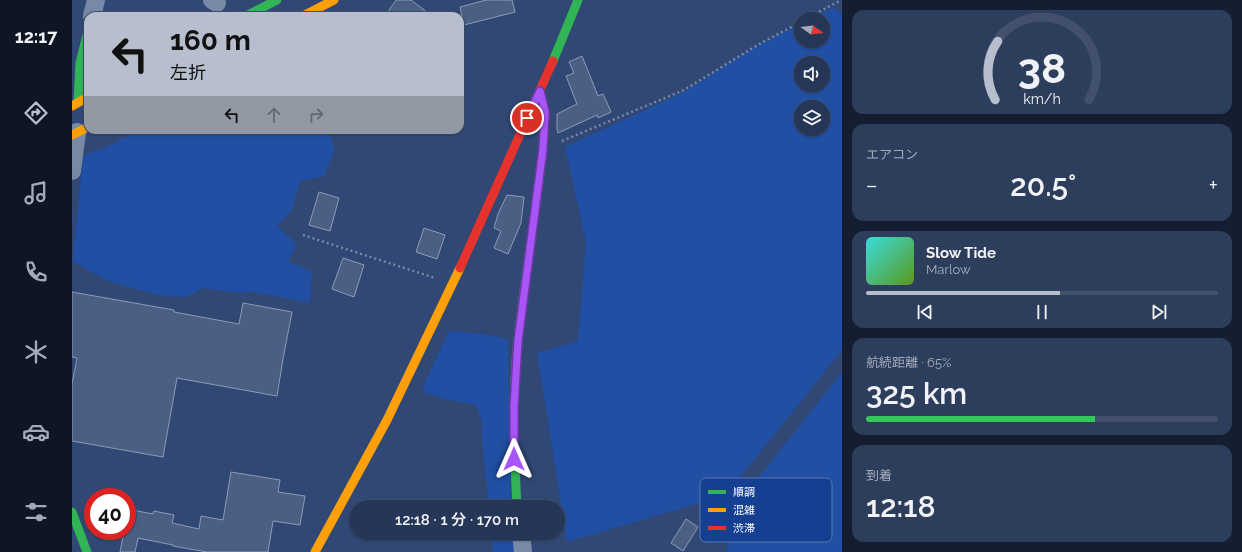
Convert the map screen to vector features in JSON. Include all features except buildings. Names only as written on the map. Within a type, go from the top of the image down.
[{"type":"main road","points":[[254,12],[277,0]]},
{"type":"main road","points":[[311,12],[334,0]]},
{"type":"main road","points":[[316,552],[387,420],[453,283],[540,91],[578,0]]},
{"type":"main road","points":[[75,104],[80,62],[84,46]]},
{"type":"main road","points":[[517,500],[514,459],[514,407],[518,341],[543,149],[545,112],[540,91]]},
{"type":"main road","points":[[75,104],[84,99]]},
{"type":"main road","points":[[72,512],[88,552]]},
{"type":"street","points":[[93,12],[96,0]]},
{"type":"street","points":[[72,171],[79,131]]},
{"type":"street","points":[[522,540],[523,552]]},
{"type":"path","points":[[819,12],[841,0]]},
{"type":"path","points":[[543,149],[684,90],[761,43],[794,26]]},
{"type":"path","points":[[303,235],[453,283]]},
{"type":"shaded area","points":[[832,8],[842,13],[842,350],[740,478],[700,478],[700,503],[567,542],[565,529],[565,500],[560,500],[537,353],[578,341],[586,242],[565,147],[684,92],[760,44],[794,27],[794,48],[830,48],[830,12],[824,12]]},
{"type":"shaded area","points":[[132,134],[331,134],[334,152],[324,176],[300,181],[292,210],[277,226],[297,244],[288,261],[312,272],[310,303],[254,292],[237,293],[203,288],[187,297],[163,296],[106,280],[73,261],[83,156],[106,147]]},
{"type":"shaded area","points":[[449,331],[483,334],[508,339],[511,500],[488,500],[482,442],[482,421],[476,405],[444,399],[423,392],[425,382]]},
{"type":"shaded area","points":[[842,372],[842,552],[726,552],[730,542],[832,542],[832,478],[758,478]]},
{"type":"shaded area","points":[[492,540],[515,540],[516,552],[493,552]]},
{"type":"traffic: fast","points":[[254,12],[277,0]]},
{"type":"traffic: fast","points":[[553,61],[578,0]]},
{"type":"traffic: fast","points":[[78,102],[80,63],[84,47]]},
{"type":"traffic: fast","points":[[517,500],[514,423],[516,361],[536,204]]},
{"type":"traffic: fast","points":[[72,512],[87,552]]},
{"type":"traffic: slow","points":[[311,12],[334,0]]},
{"type":"traffic: slow","points":[[536,204],[543,149],[545,112],[540,91]]},
{"type":"traffic: slow","points":[[72,106],[84,99]]},
{"type":"traffic: slow","points":[[72,135],[84,129]]},
{"type":"traffic: slow","points":[[315,552],[387,420],[460,268]]},
{"type":"traffic: jam","points":[[460,268],[553,61]]},
{"type":"route","points":[[514,459],[514,407],[518,341],[543,149],[545,112],[540,91],[527,118]]}]
